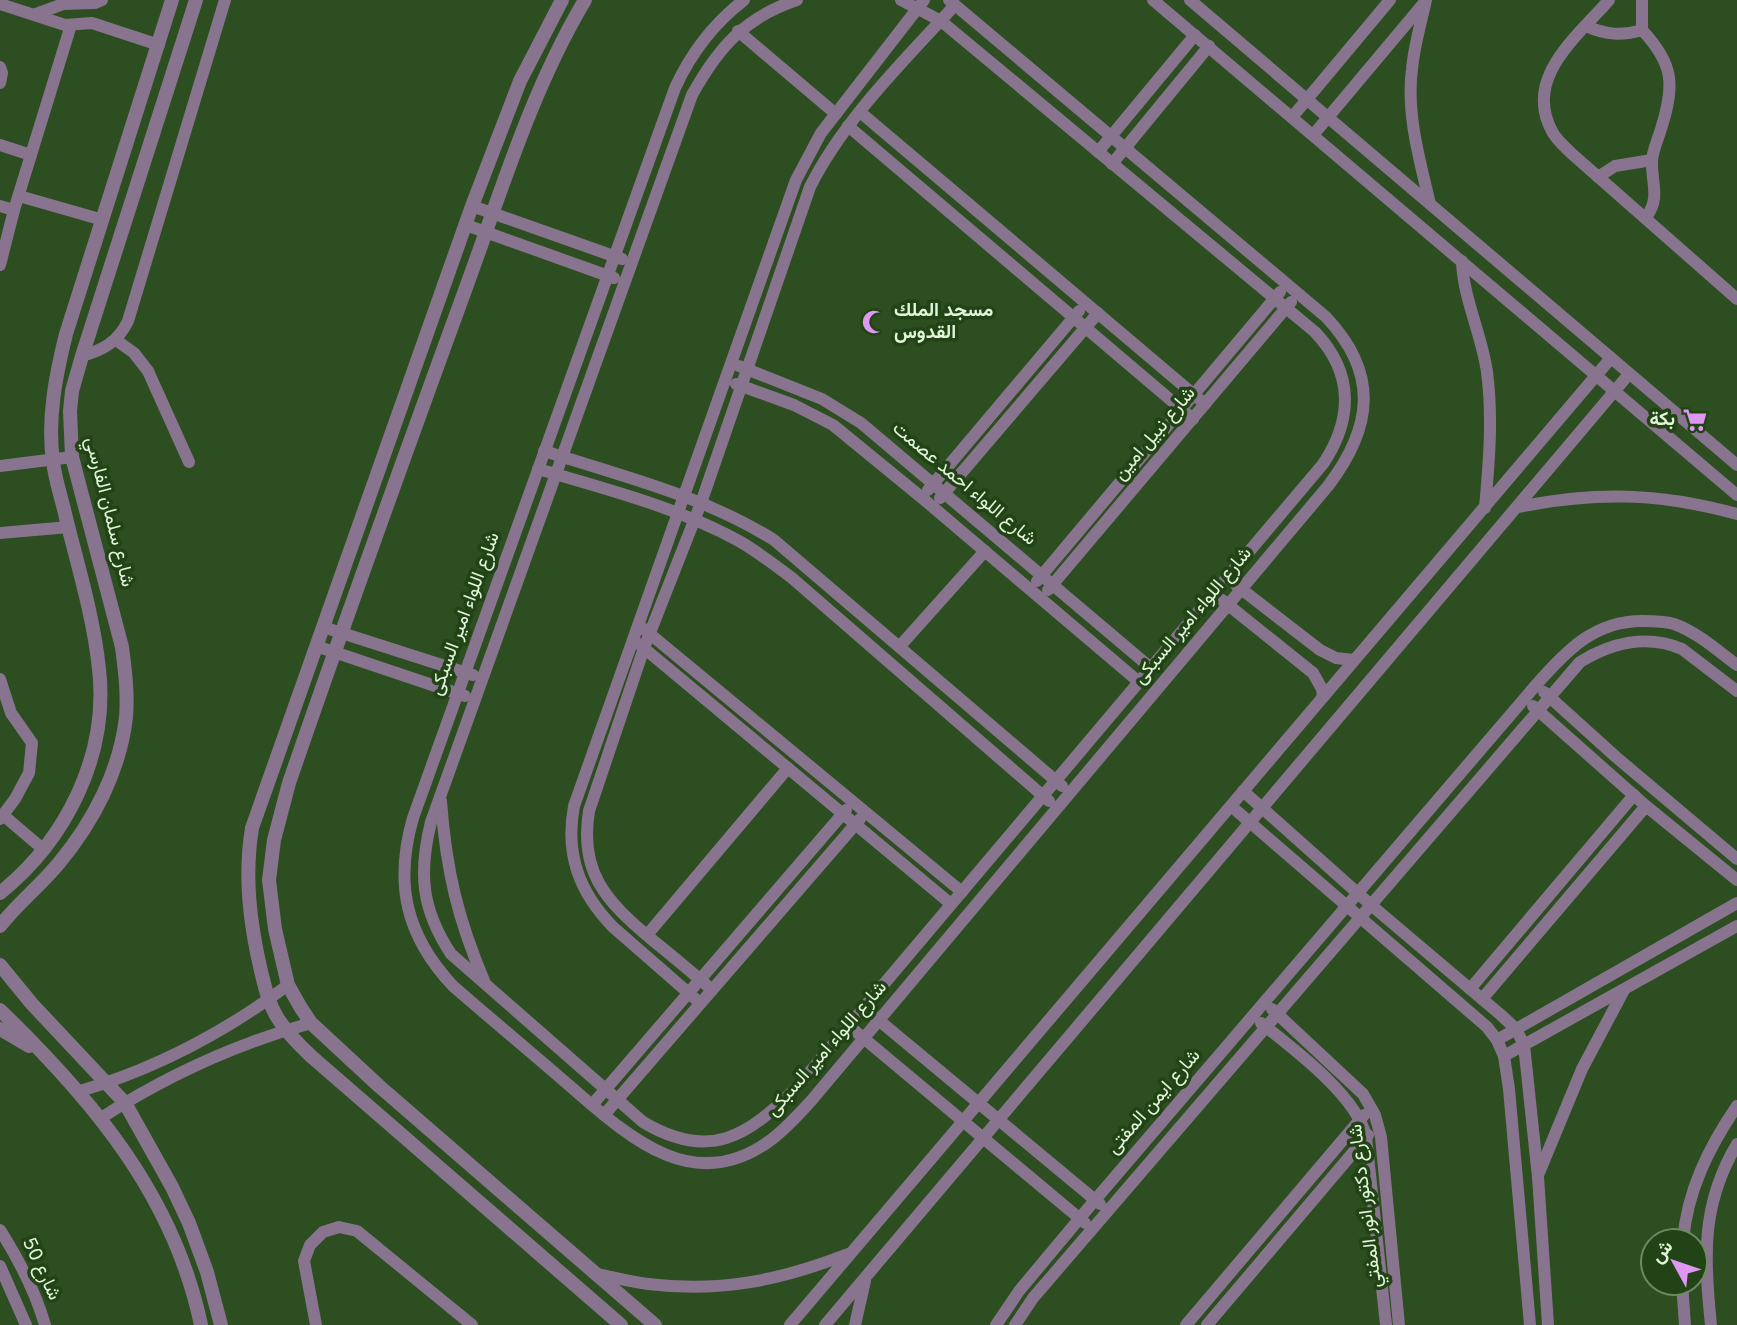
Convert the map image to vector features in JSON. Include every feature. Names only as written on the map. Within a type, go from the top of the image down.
[{"type":"street","points":[[36,14],[63,4],[94,3],[102,0]]},
{"type":"street","name":"شارع سلمان الفارسي","points":[[0,893],[44,850],[71,810],[89,765],[99,717],[99,669],[52,459],[52,409],[60,359],[173,0]]},
{"type":"street","name":"شارع سلمان الفارسي","points":[[0,926],[58,865],[81,834],[104,795],[125,718],[122,647],[72,457],[70,411],[72,391],[82,356],[196,0]]},
{"type":"street","points":[[82,356],[116,340],[128,321],[225,0]]},
{"type":"street","points":[[562,0],[520,81],[472,206],[252,828],[247,857],[249,910],[268,999],[286,1030],[312,1057],[621,1325]]},
{"type":"street","points":[[585,0],[566,31],[524,129],[335,653],[289,783],[274,840],[269,880],[275,929],[288,985],[311,1023],[379,1086],[655,1325]]},
{"type":"street","name":"شارع اللواء امير السبكى","points":[[744,0],[711,30],[685,66],[675,88],[457,694],[407,840],[404,863],[404,886],[414,930],[438,970],[453,986],[644,1146],[664,1156],[706,1162],[728,1160],[768,1143],[811,1101],[1341,469],[1352,451],[1359,431],[1363,411],[1359,369],[1352,350],[1326,317],[952,2]]},
{"type":"street","name":"شارع اللواء امير السبكى","points":[[797,0],[774,9],[738,31],[705,72],[692,95],[431,822],[425,852],[423,887],[428,911],[451,954],[643,1122],[660,1132],[689,1140],[718,1140],[738,1135],[755,1126],[797,1087],[1323,464],[1342,428],[1344,386],[1339,366],[1329,347],[1287,307],[921,4],[901,0]]},
{"type":"street","points":[[1153,0],[1737,495]]},
{"type":"street","points":[[1190,0],[1737,465]]},
{"type":"street","points":[[1293,116],[1390,0]]},
{"type":"street","points":[[1314,134],[1426,0]]},
{"type":"street","points":[[1426,0],[1411,71],[1411,97],[1415,136],[1430,204]]},
{"type":"street","points":[[1609,0],[1550,69],[1543,90],[1545,112],[1553,134],[1571,153],[1737,299]]},
{"type":"street","points":[[1642,0],[1642,30],[1660,49],[1668,66],[1669,83],[1665,118],[1652,160],[1656,197],[1646,217]]},
{"type":"street","points":[[712,990],[623,915],[601,889],[588,854],[586,833],[589,811],[644,648],[695,520],[810,187],[848,126],[941,21],[952,2]]},
{"type":"street","points":[[0,4],[57,23],[92,23],[159,45]]},
{"type":"street","points":[[700,1003],[600,914],[581,881],[571,844],[575,806],[796,180],[821,133],[921,4]]},
{"type":"street","points":[[1,260],[71,25]]},
{"type":"street","points":[[1586,26],[1614,35],[1642,30]]},
{"type":"street","points":[[738,31],[836,114]]},
{"type":"street","points":[[1098,152],[1195,35]]},
{"type":"street","points":[[1112,164],[1209,46]]},
{"type":"street","points":[[0,67],[0,83]]},
{"type":"street","points":[[860,112],[1205,404]]},
{"type":"street","points":[[848,126],[1193,419]]},
{"type":"street","points":[[0,145],[31,155]]},
{"type":"street","points":[[1598,177],[1615,166],[1652,160]]},
{"type":"street","points":[[19,196],[103,220]]},
{"type":"street","points":[[0,206],[14,210]]},
{"type":"street","points":[[472,206],[632,262]]},
{"type":"street","points":[[466,225],[625,282]]},
{"type":"street","points":[[1462,261],[1464,282],[1479,332],[1487,373],[1490,455],[1485,508]]},
{"type":"street","name":"شارع نبيل امين","points":[[1030,589],[1287,284]]},
{"type":"street","name":"شارع نبيل امين","points":[[1041,599],[1299,293]]},
{"type":"street","points":[[922,497],[1086,303]]},
{"type":"street","points":[[933,507],[1098,313]]},
{"type":"street","points":[[116,340],[134,353],[148,371],[189,462]]},
{"type":"street","points":[[790,1325],[1611,358]]},
{"type":"street","name":"شارع اللواء احمد عصمت","points":[[732,363],[843,410],[1151,668]]},
{"type":"street","points":[[825,1325],[1629,374]]},
{"type":"street","name":"شارع اللواء احمد عصمت","points":[[726,380],[794,405],[833,425],[922,497],[1139,682]]},
{"type":"street","points":[[544,451],[701,503],[752,526],[774,540],[1070,793]]},
{"type":"street","points":[[0,466],[72,457]]},
{"type":"street","points":[[538,469],[678,513],[740,542],[792,578],[1058,808]]},
{"type":"street","points":[[1519,507],[1591,496],[1628,495],[1665,498],[1737,514]]},
{"type":"street","points":[[0,533],[69,527]]},
{"type":"street","points":[[900,646],[985,551]]},
{"type":"street","points":[[1226,578],[1320,650],[1336,658],[1354,660]]},
{"type":"street","points":[[1213,594],[1314,673],[1322,688],[1323,697]]},
{"type":"street","name":"شارع ايمن المفتى","points":[[996,1325],[1019,1291],[1095,1200],[1536,685],[1585,636],[1609,625],[1631,621],[1660,621],[1688,631],[1737,667]]},
{"type":"street","points":[[639,624],[962,892]]},
{"type":"street","points":[[323,627],[483,678]]},
{"type":"street","points":[[634,639],[951,904]]},
{"type":"street","name":"شارع ايمن المفتى","points":[[1015,1325],[1033,1298],[1580,662],[1606,648],[1640,641],[1672,644],[1737,691]]},
{"type":"street","points":[[316,646],[475,699]]},
{"type":"street","points":[[1726,681],[1737,667]]},
{"type":"street","points":[[0,679],[11,713],[32,743],[29,773],[2,817],[44,850]]},
{"type":"street","points":[[1536,685],[1737,859]]},
{"type":"street","points":[[1525,699],[1646,806],[1737,880]]},
{"type":"street","points":[[647,935],[788,768]]},
{"type":"street","points":[[1243,791],[1516,1030],[1524,1045],[1538,1177],[1548,1325]]},
{"type":"street","points":[[1470,989],[1634,795]]},
{"type":"street","points":[[441,798],[444,846],[453,895],[467,942],[487,986]]},
{"type":"street","points":[[592,1105],[853,802]]},
{"type":"street","points":[[1231,806],[1475,1015],[1497,1040],[1504,1056],[1510,1089],[1530,1325]]},
{"type":"street","points":[[1482,999],[1646,806]]},
{"type":"street","points":[[604,1115],[865,812]]},
{"type":"street","points":[[1497,1040],[1737,903]]},
{"type":"street","points":[[1504,1056],[1737,926]]},
{"type":"street","points":[[0,965],[32,1004],[125,1103],[189,1223],[207,1272],[221,1325]]},
{"type":"street","points":[[80,1091],[106,1083],[190,1047],[288,985]]},
{"type":"street","points":[[1538,1177],[1582,1069],[1624,989]]},
{"type":"street","name":"شارع دكتور انور المفتي","points":[[1264,1003],[1354,1083],[1371,1107],[1378,1124],[1399,1325]]},
{"type":"street","points":[[864,1008],[1109,1211]]},
{"type":"street","points":[[0,1010],[80,1091],[150,1190],[174,1235],[201,1325]]},
{"type":"street","name":"شارع دكتور انور المفتي","points":[[1253,1017],[1338,1089],[1361,1119],[1366,1137],[1386,1325]]},
{"type":"street","points":[[101,1118],[203,1062],[311,1023]]},
{"type":"street","points":[[849,1026],[1093,1229]]},
{"type":"street","points":[[0,1029],[51,1059]]},
{"type":"street","points":[[797,1087],[811,1101]]},
{"type":"street","points":[[1685,1227],[1689,1202],[1700,1168],[1716,1137],[1737,1106]]},
{"type":"street","points":[[1186,1325],[1371,1107]]},
{"type":"street","points":[[1208,1325],[1378,1124]]},
{"type":"street","points":[[1711,1325],[1705,1265],[1707,1232],[1715,1193],[1737,1144]]},
{"type":"street","points":[[1316,1172],[1328,1182]]},
{"type":"street","points":[[316,1325],[304,1261],[310,1245],[323,1232],[340,1227],[357,1231],[472,1325]]},
{"type":"street","name":"شارع 50","points":[[0,1230],[20,1261],[38,1301],[45,1325]]},
{"type":"street","points":[[596,1274],[647,1284],[699,1287],[751,1283],[790,1274],[852,1252]]},
{"type":"street","name":"شارع 50","points":[[0,1265],[26,1325]]},
{"type":"street","points":[[855,1325],[866,1276]]},
{"type":"street","points":[[1683,1297],[1685,1325]]},
{"type":"place","name":"مسجد الملك القدوس","points":[[874,322]]},
{"type":"place","name":"بكة","points":[[1695,420]]}]
